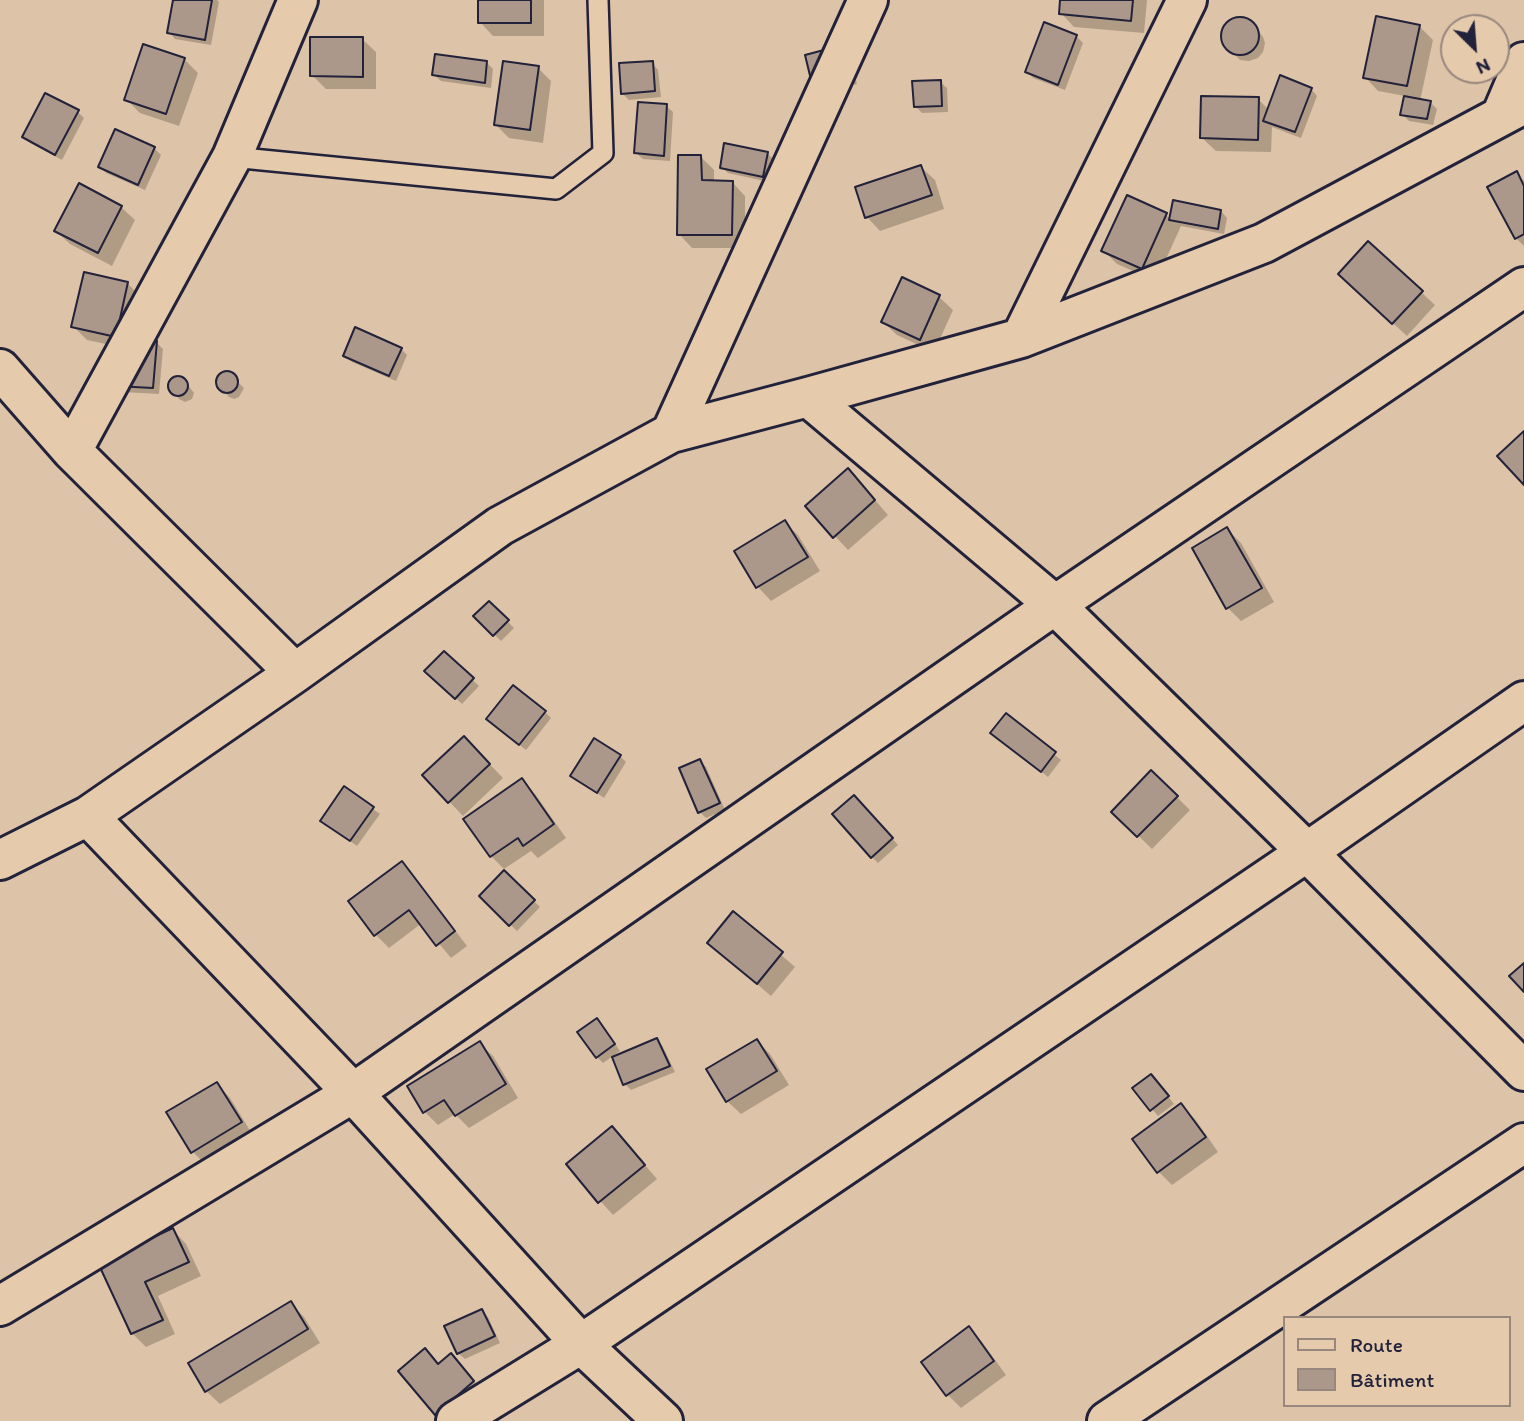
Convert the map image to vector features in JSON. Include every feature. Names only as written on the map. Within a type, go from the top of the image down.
[{"type":"street","points":[[72,451],[232,157],[298,0]]},
{"type":"street","points":[[671,433],[868,0]]},
{"type":"street","points":[[1020,338],[1187,0]]},
{"type":"street","points":[[0,860],[88,816],[295,673],[500,526],[671,433],[1020,338],[1264,243],[1513,110],[1524,62]]},
{"type":"street","points":[[0,1306],[354,1093],[1055,605],[1524,287]]},
{"type":"street","points":[[0,369],[72,451],[295,673]]},
{"type":"street","points":[[808,397],[1055,605],[1307,852],[1524,1071]]},
{"type":"street","points":[[456,1421],[581,1344],[1307,852],[1524,701]]},
{"type":"street","points":[[88,816],[354,1093],[581,1344],[663,1421]]},
{"type":"street","points":[[1107,1421],[1524,1143]]},
{"type":"lane","points":[[232,157],[556,189],[603,153],[598,0]]},
{"type":"building","points":[[173,0],[212,0],[205,40],[167,33]]},
{"type":"building","points":[[478,0],[531,0],[531,23],[478,23]]},
{"type":"building","points":[[1060,0],[1133,0],[1131,21],[1059,14]]},
{"type":"building","points":[[1376,16],[1420,25],[1407,86],[1363,78]]},
{"type":"building","points":[[1240,17],[1253,23],[1259,36],[1253,49],[1240,55],[1227,49],[1221,36],[1227,23]]},
{"type":"building","points":[[1044,22],[1077,35],[1058,85],[1025,72]]},
{"type":"building","points":[[310,37],[363,37],[363,77],[310,76]]},
{"type":"building","points":[[143,44],[185,58],[166,114],[124,100]]},
{"type":"building","points":[[843,45],[813,88],[805,55]]},
{"type":"building","points":[[435,54],[487,61],[485,83],[432,75]]},
{"type":"building","points":[[503,61],[539,66],[530,130],[494,125]]},
{"type":"building","points":[[653,61],[655,91],[621,94],[619,63]]},
{"type":"building","points":[[1280,75],[1312,88],[1295,132],[1263,121]]},
{"type":"building","points":[[941,80],[942,106],[914,107],[912,81]]},
{"type":"building","points":[[45,93],[79,110],[55,155],[22,137]]},
{"type":"building","points":[[1201,96],[1259,97],[1258,140],[1200,138]]},
{"type":"building","points":[[1404,96],[1431,101],[1427,119],[1400,115]]},
{"type":"building","points":[[638,102],[667,104],[664,156],[634,153]]},
{"type":"building","points":[[115,129],[155,147],[138,185],[98,167]]},
{"type":"building","points":[[724,143],[768,152],[763,177],[720,168]]},
{"type":"building","points":[[678,155],[701,155],[702,180],[733,181],[732,235],[677,235]]},
{"type":"building","points":[[921,165],[932,195],[865,218],[855,187]]},
{"type":"building","points":[[1517,171],[1524,186],[1524,234],[1515,239],[1487,187]]},
{"type":"building","points":[[79,183],[122,206],[98,253],[54,231]]},
{"type":"building","points":[[1127,195],[1167,213],[1142,269],[1101,251]]},
{"type":"building","points":[[1173,200],[1221,210],[1218,229],[1169,220]]},
{"type":"building","points":[[1368,241],[1423,291],[1392,324],[1338,274]]},
{"type":"building","points":[[84,272],[128,282],[116,337],[71,327]]},
{"type":"building","points":[[902,277],[940,295],[920,340],[881,322]]},
{"type":"building","points":[[355,327],[402,348],[389,376],[343,356]]},
{"type":"building","points":[[119,338],[157,341],[153,388],[115,386]]},
{"type":"building","points":[[227,371],[235,374],[238,382],[235,390],[227,393],[219,390],[216,382],[219,374]]},
{"type":"building","points":[[174,376],[182,376],[188,386],[182,396],[174,396],[168,390],[168,382]]},
{"type":"building","points":[[1524,431],[1524,485],[1497,456]]},
{"type":"building","points":[[848,468],[875,500],[833,538],[805,506]]},
{"type":"building","points":[[785,520],[808,557],[756,588],[734,551]]},
{"type":"building","points":[[1227,527],[1262,588],[1226,609],[1192,548]]},
{"type":"building","points":[[489,601],[509,620],[493,636],[473,616]]},
{"type":"building","points":[[444,651],[474,678],[455,699],[424,671]]},
{"type":"building","points":[[513,685],[546,711],[519,745],[486,719]]},
{"type":"building","points":[[1006,713],[1056,752],[1041,772],[990,733]]},
{"type":"building","points":[[464,736],[490,764],[448,803],[422,775]]},
{"type":"building","points":[[594,738],[621,755],[597,793],[570,776]]},
{"type":"building","points":[[700,759],[720,803],[698,813],[679,768]]},
{"type":"building","points":[[1151,770],[1178,796],[1137,837],[1111,812]]},
{"type":"building","points":[[522,778],[554,824],[523,846],[518,838],[490,857],[463,819]]},
{"type":"building","points":[[344,786],[374,807],[350,841],[320,821]]},
{"type":"building","points":[[854,795],[893,838],[871,858],[832,814]]},
{"type":"building","points":[[402,861],[455,931],[436,946],[409,910],[374,936],[348,901]]},
{"type":"building","points":[[504,870],[535,900],[509,926],[479,896]]},
{"type":"building","points":[[733,911],[783,952],[757,984],[707,943]]},
{"type":"building","points":[[1524,963],[1524,992],[1509,976]]},
{"type":"building","points":[[597,1018],[615,1044],[596,1058],[577,1032]]},
{"type":"building","points":[[657,1038],[670,1066],[623,1085],[612,1057]]},
{"type":"building","points":[[757,1039],[777,1071],[726,1102],[706,1069]]},
{"type":"building","points":[[480,1041],[506,1084],[455,1116],[444,1100],[423,1113],[407,1086]]},
{"type":"building","points":[[1151,1074],[1169,1096],[1150,1111],[1132,1088]]},
{"type":"building","points":[[217,1082],[242,1122],[191,1153],[166,1112]]},
{"type":"building","points":[[1181,1103],[1206,1137],[1157,1173],[1132,1139]]},
{"type":"building","points":[[612,1126],[645,1165],[598,1203],[566,1164]]},
{"type":"building","points":[[173,1228],[189,1262],[145,1282],[163,1320],[131,1334],[98,1263]]},
{"type":"building","points":[[291,1301],[308,1329],[205,1392],[188,1363]]},
{"type":"building","points":[[482,1309],[495,1336],[457,1354],[444,1326]]},
{"type":"building","points":[[969,1326],[994,1361],[946,1396],[921,1362]]},
{"type":"building","points":[[425,1348],[438,1364],[451,1353],[474,1381],[435,1415],[398,1371]]}]
